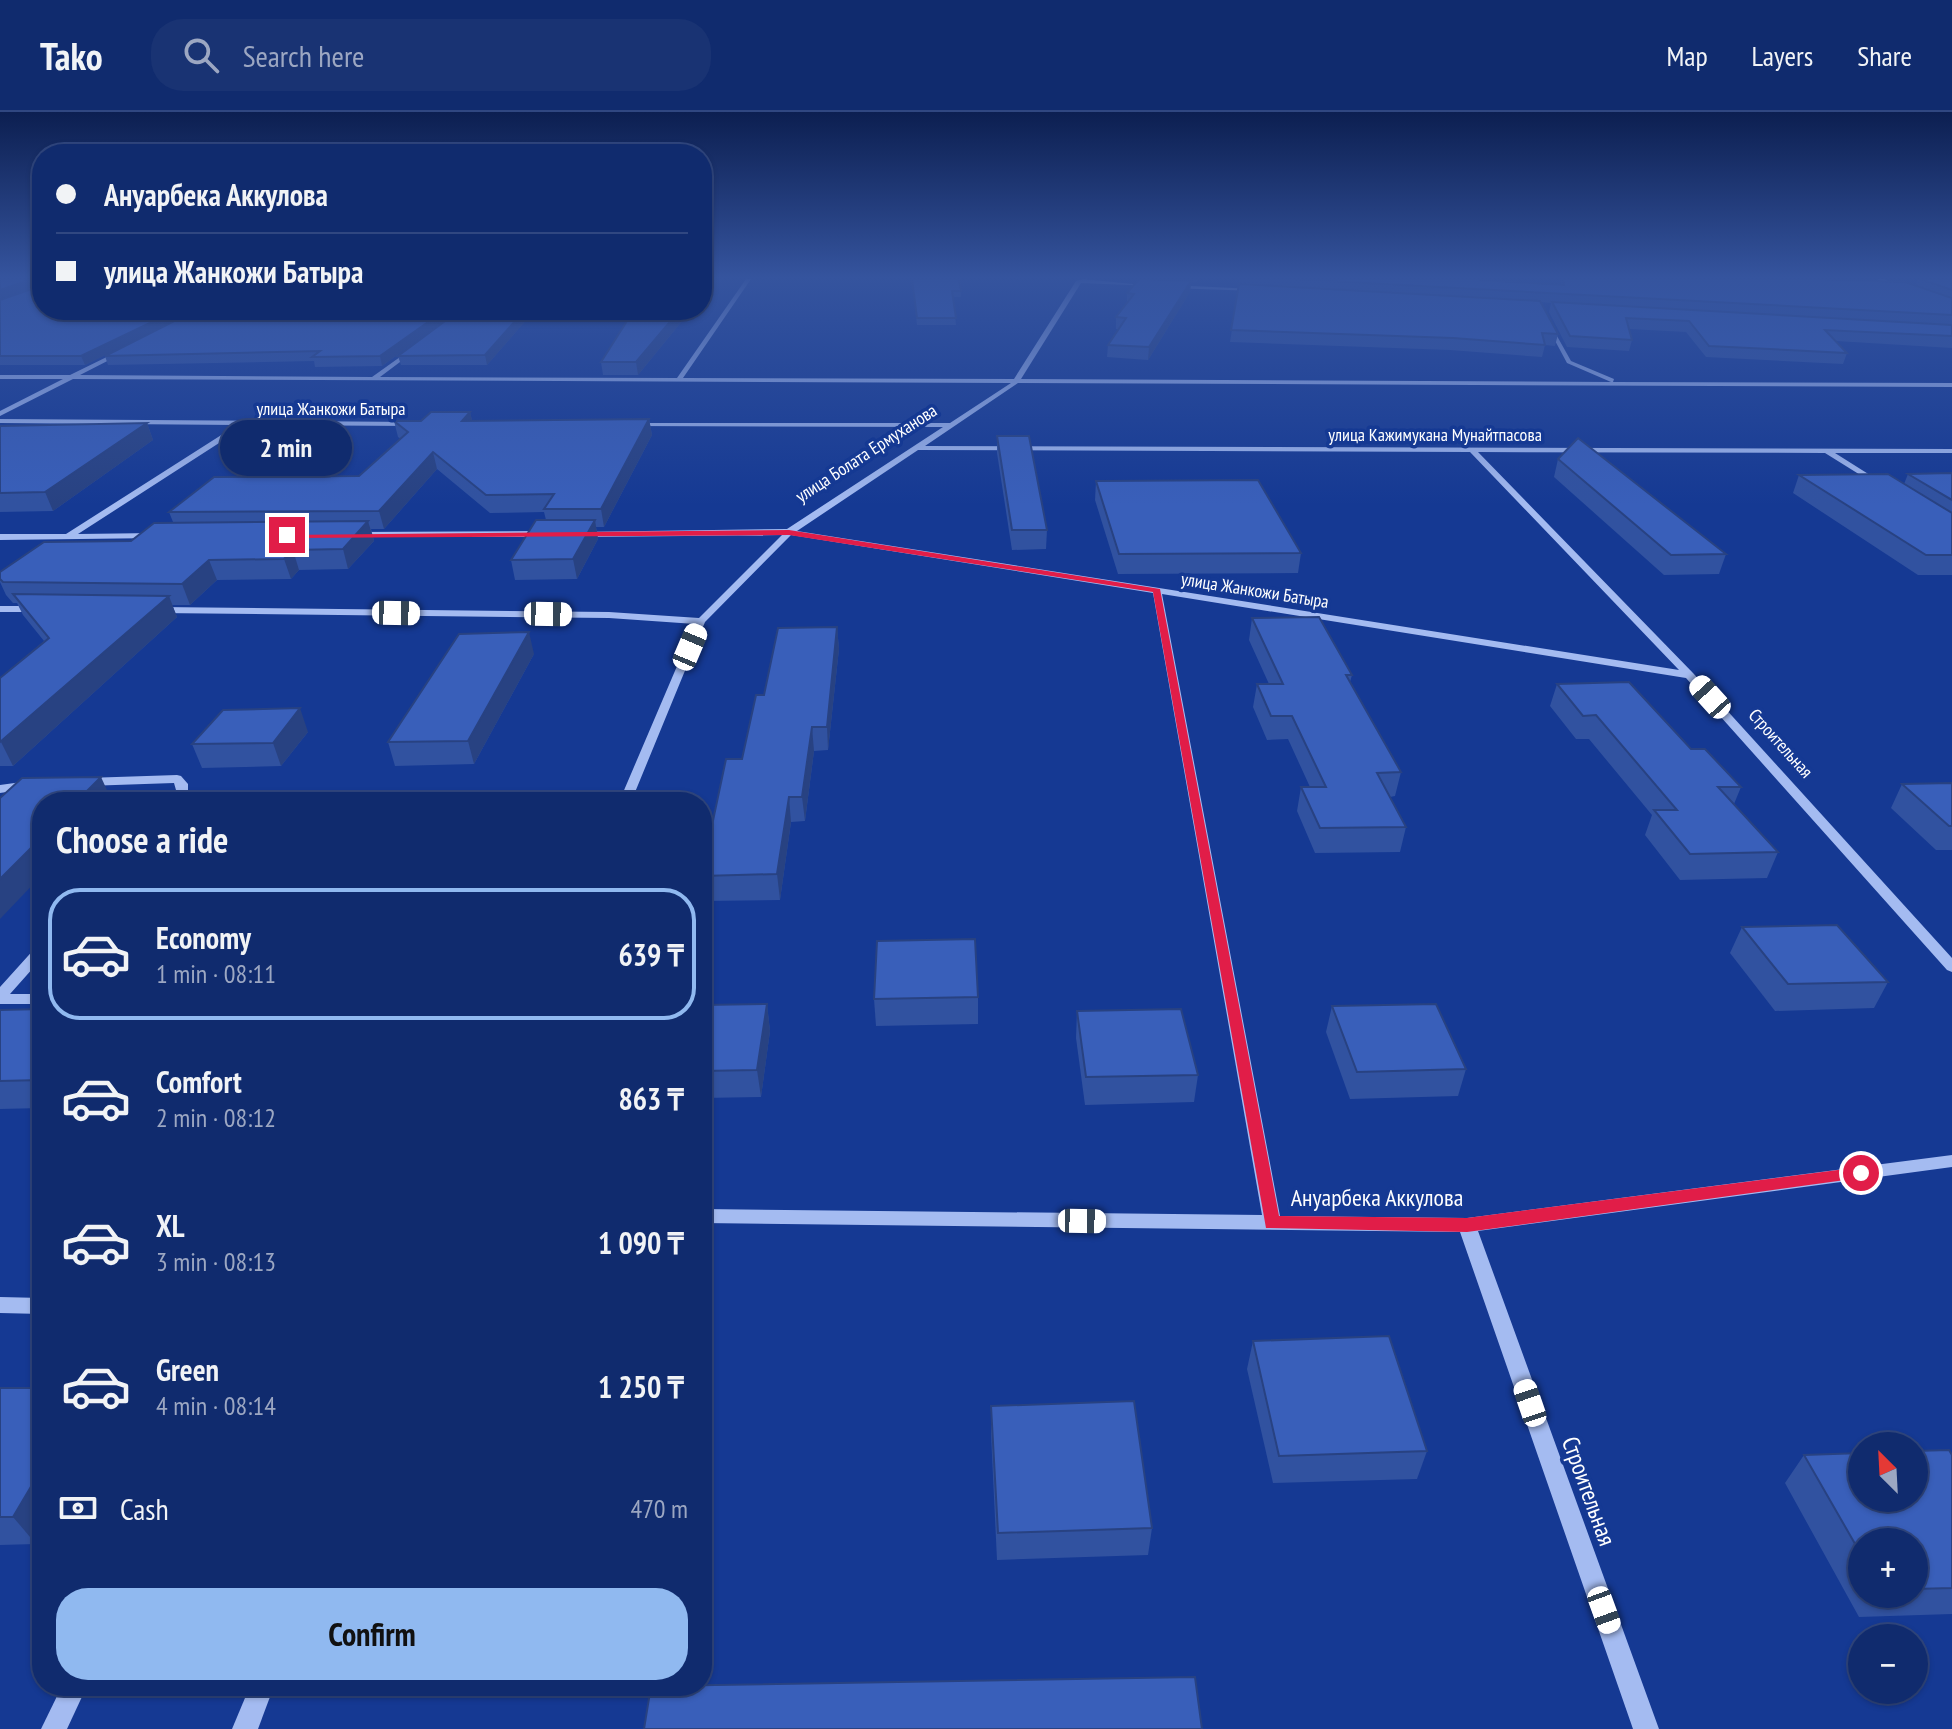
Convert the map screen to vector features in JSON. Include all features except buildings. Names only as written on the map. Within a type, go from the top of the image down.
[{"type":"street","points":[[0,414],[117,354]]},
{"type":"street","points":[[372,379],[407,354]]},
{"type":"street","points":[[679,379],[696,354]]},
{"type":"street","name":"улица Болата Ермуханова","points":[[629,792],[701,621],[789,532],[1017,379],[1033,354]]},
{"type":"street","points":[[1565,354],[1569,362],[1619,383]]},
{"type":"street","points":[[0,377],[1952,385]]},
{"type":"street","name":"улица Жанкожи Батыра","points":[[0,421],[418,424]]},
{"type":"street","points":[[67,537],[245,423]]},
{"type":"street","points":[[622,424],[951,425]]},
{"type":"street","name":"улица Кажимукана Мунайтпасова","points":[[917,448],[1952,451]]},
{"type":"street","name":"Строительная","points":[[1472,450],[1689,675],[1952,967]]},
{"type":"street","points":[[1825,451],[1891,493]]},
{"type":"street","name":"улица Жанкожи Батыра","points":[[569,534],[789,532],[1689,675]]},
{"type":"street","points":[[350,535],[554,534]]},
{"type":"street","points":[[0,537],[161,536]]},
{"type":"street","points":[[1157,590],[1272,1223]]},
{"type":"street","points":[[0,609],[47,609]]},
{"type":"street","points":[[141,610],[609,615],[701,621]]},
{"type":"street","points":[[75,782],[177,779],[182,784],[181,792]]},
{"type":"street","points":[[0,789],[45,783]]},
{"type":"street","points":[[0,997],[32,960]]},
{"type":"street","points":[[0,997],[32,999]]},
{"type":"street","name":"Ануарбека Аккулова","points":[[712,1216],[1467,1225],[1952,1161]]},
{"type":"street","name":"Строительная","points":[[1467,1225],[1646,1729]]},
{"type":"street","points":[[0,1305],[32,1306]]},
{"type":"street","points":[[54,1729],[70,1696]]},
{"type":"street","points":[[245,1729],[258,1696]]},
{"type":"route","points":[[287,535],[789,532],[1157,590],[1272,1223],[1467,1225],[1861,1173]]}]
